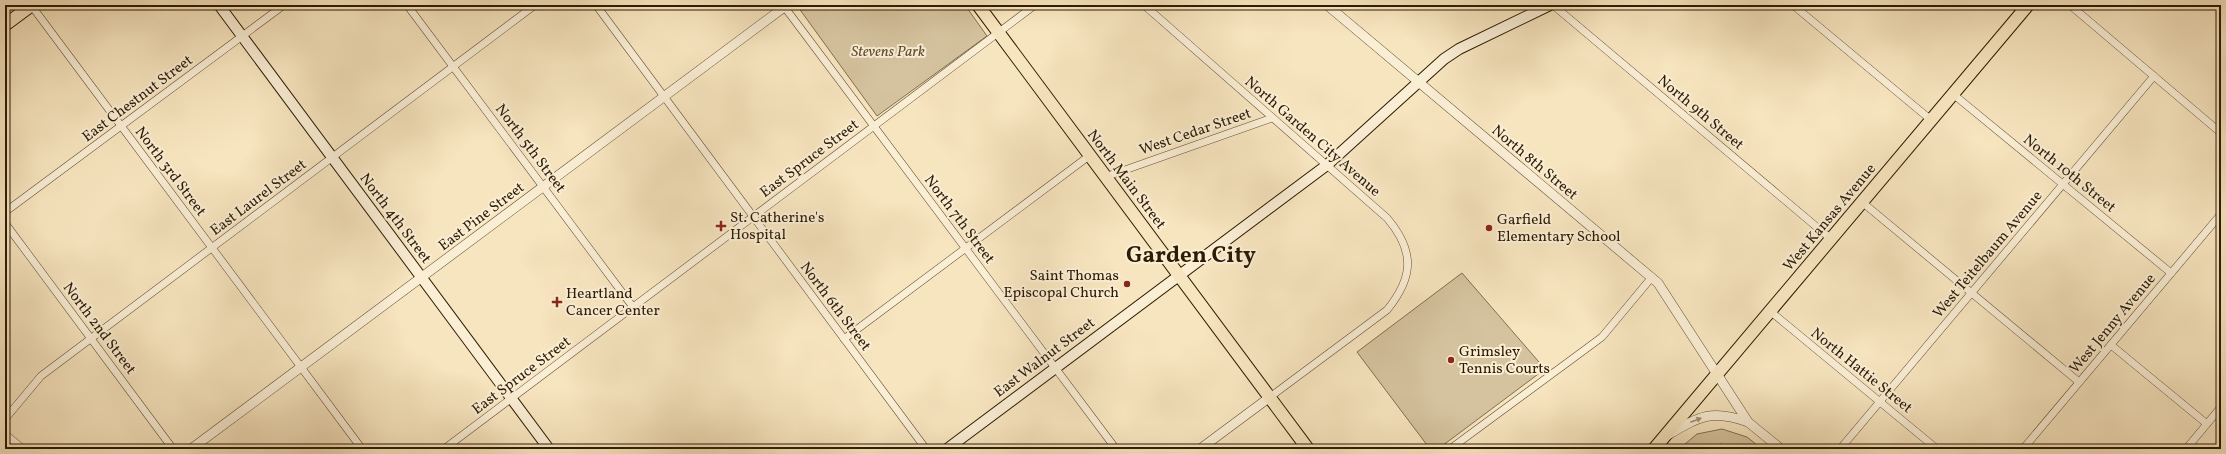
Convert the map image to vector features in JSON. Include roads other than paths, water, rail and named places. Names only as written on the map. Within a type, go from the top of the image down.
[{"type":"main road","points":[[5,25],[32,5]]},
{"type":"main road","name":"North 4th Street","points":[[219,5],[549,449]]},
{"type":"main road","name":"North Main Street","points":[[978,5],[1308,449]]},
{"type":"main road","name":"East Walnut Street","points":[[946,449],[1178,275],[1327,166],[1418,82],[1459,49],[1550,5]]},
{"type":"main road","name":"West Kansas Avenue","points":[[1654,449],[2028,5]]},
{"type":"street","name":"North 3rd Street","points":[[32,5],[362,449]]},
{"type":"street","name":"East Chestnut Street","points":[[5,212],[284,5]]},
{"type":"street","name":"North 5th Street","points":[[407,5],[633,307]]},
{"type":"street","name":"East Laurel Street","points":[[5,419],[41,376],[535,5]]},
{"type":"street","name":"North 6th Street","points":[[596,5],[926,449]]},
{"type":"street","name":"East Spruce Street","points":[[444,449],[1035,5]]},
{"type":"street","name":"North Garden City Avenue","points":[[1144,5],[1387,218],[1399,232],[1406,245],[1407,269],[1404,283],[1397,298],[1387,310],[1270,397]]},
{"type":"street","name":"North 8th Street","points":[[1327,5],[1652,277],[1658,283],[1748,422],[1781,449]]},
{"type":"street","name":"North 9th Street","points":[[1553,5],[1831,239]]},
{"type":"street","points":[[1793,5],[1931,120]]},
{"type":"street","points":[[2070,5],[2221,133]]},
{"type":"street","name":"East Pine Street","points":[[191,449],[785,6]]},
{"type":"street","name":"North 7th Street","points":[[785,6],[1116,449]]},
{"type":"street","name":"West Teitelbaum Avenue","points":[[1840,449],[2154,76]]},
{"type":"street","name":"North 10th Street","points":[[1953,94],[2171,273]]},
{"type":"street","name":"West Cedar Street","points":[[1105,177],[1272,118]]},
{"type":"street","points":[[844,339],[1089,156]]},
{"type":"street","points":[[1862,202],[2079,382]]},
{"type":"street","name":"West Jenny Avenue","points":[[2023,449],[2221,214]]},
{"type":"street","name":"North 2nd Street","points":[[5,223],[92,338],[173,449]]},
{"type":"street","points":[[1450,449],[1602,337],[1652,277]]},
{"type":"street","name":"North Hattie Street","points":[[1770,311],[1937,449]]},
{"type":"street","points":[[2111,344],[2207,424]]},
{"type":"street","points":[[1200,449],[1270,397]]},
{"type":"street","points":[[2186,449],[2221,407]]},
{"type":"street","points":[[1662,439],[1693,420],[1714,414],[1731,416],[1748,422]]},
{"type":"street","points":[[5,434],[23,449]]},
{"type":"place","name":"St. Catherine's Hospital","points":[[721,226]]},
{"type":"place","name":"Garfield Elementary School","points":[[1489,228]]},
{"type":"place","name":"Saint Thomas Episcopal Church","points":[[1127,284]]},
{"type":"place","name":"Heartland Cancer Center","points":[[557,302]]},
{"type":"place","name":"Grimsley Tennis Courts","points":[[1451,360]]},
{"type":"district","name":"Garden City","points":[[1191,254]]},
{"type":"park label","name":"Stevens Park","points":[[888,51]]}]
